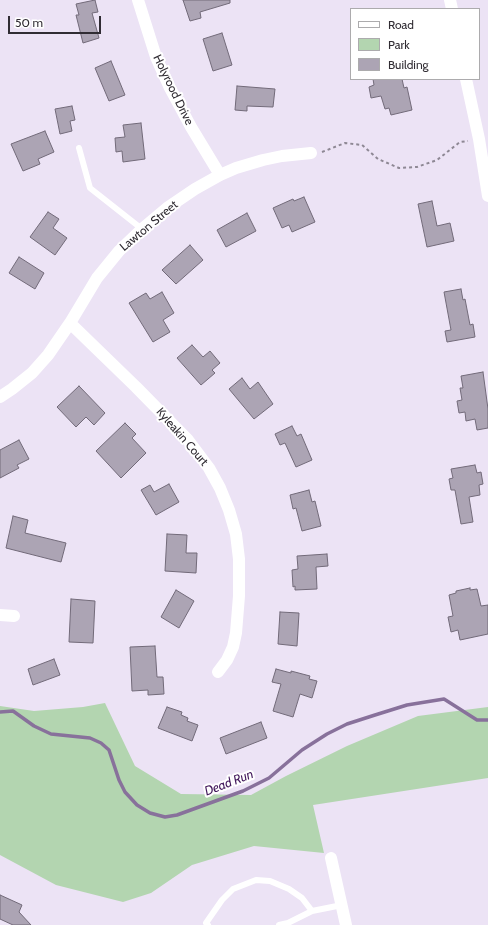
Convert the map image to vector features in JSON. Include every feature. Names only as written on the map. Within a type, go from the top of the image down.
[{"type":"street","name":"Holyrood Drive","points":[[138,0],[156,57],[170,88],[191,127],[220,175]]},
{"type":"street","points":[[466,80],[486,167],[488,196]]},
{"type":"street","name":"Lawton Street","points":[[0,397],[32,373],[48,355],[70,323],[97,278],[119,251],[167,208],[195,189],[236,168],[282,156],[311,153]]},
{"type":"street","name":"Kyleakin Court","points":[[70,323],[188,440],[209,468],[220,488],[229,510],[236,534],[239,559],[239,596],[235,640],[227,660],[218,672]]},
{"type":"street","points":[[0,615],[14,616]]},
{"type":"street","points":[[331,858],[346,925]]},
{"type":"lane","points":[[79,148],[90,188],[142,229]]},
{"type":"lane","points":[[208,925],[206,923],[222,900],[233,890],[256,880],[270,881],[289,889],[302,898],[312,911]]},
{"type":"lane","points":[[279,925],[288,923],[312,911],[342,906]]},
{"type":"path","points":[[311,153],[319,154],[345,143],[362,146],[378,159],[399,168],[417,167],[437,160],[460,142],[479,139]]},
{"type":"green space","points":[[105,703],[135,766],[181,794],[251,795],[347,746],[418,716],[488,707],[488,778],[313,805],[324,853],[254,846],[192,865],[151,893],[123,902],[56,885],[0,855],[0,706],[34,711],[83,707]]},
{"type":"building","points":[[95,0],[98,12],[92,13],[99,38],[83,43],[76,15],[79,15],[76,4]]},
{"type":"building","points":[[183,0],[230,0],[230,3],[200,12],[201,18],[190,21]]},
{"type":"building","points":[[222,33],[232,65],[213,71],[203,39]]},
{"type":"building","points":[[111,61],[125,95],[109,101],[95,68]]},
{"type":"building","points":[[373,80],[402,80],[404,88],[407,87],[412,110],[391,115],[389,108],[385,109],[381,96],[371,98],[369,87],[374,85]]},
{"type":"building","points":[[237,86],[275,89],[273,107],[247,106],[247,111],[235,110]]},
{"type":"building","points":[[72,106],[75,120],[70,121],[72,131],[60,134],[55,109]]},
{"type":"building","points":[[141,123],[145,159],[123,162],[122,151],[116,152],[115,138],[125,137],[123,125]]},
{"type":"building","points":[[45,131],[54,152],[38,159],[40,164],[23,171],[11,144]]},
{"type":"building","points":[[304,197],[315,222],[292,232],[289,225],[282,228],[273,208],[293,199],[294,201]]},
{"type":"building","points":[[432,201],[437,226],[450,223],[454,241],[427,247],[418,204]]},
{"type":"building","points":[[48,212],[59,219],[53,228],[67,238],[55,255],[30,237]]},
{"type":"building","points":[[247,213],[256,231],[226,247],[217,230]]},
{"type":"building","points":[[190,245],[203,260],[176,284],[162,270]]},
{"type":"building","points":[[19,257],[44,273],[35,289],[9,273]]},
{"type":"building","points":[[461,289],[463,300],[465,299],[470,325],[473,324],[475,337],[447,342],[445,331],[451,330],[444,292]]},
{"type":"building","points":[[162,292],[174,313],[163,320],[170,332],[153,342],[129,303],[146,293],[150,299]]},
{"type":"building","points":[[192,345],[203,357],[210,351],[220,363],[212,370],[215,373],[201,385],[177,358]]},
{"type":"building","points":[[483,372],[488,409],[488,428],[477,430],[475,419],[466,421],[465,412],[459,413],[457,401],[462,400],[460,388],[463,388],[461,376]]},
{"type":"building","points":[[242,378],[250,389],[258,382],[273,404],[254,419],[229,389]]},
{"type":"building","points":[[79,386],[105,413],[94,425],[86,417],[76,427],[57,407]]},
{"type":"building","points":[[125,423],[136,434],[132,438],[146,453],[121,478],[96,451]]},
{"type":"building","points":[[292,426],[297,436],[301,434],[312,460],[296,467],[285,443],[280,445],[275,434]]},
{"type":"building","points":[[19,440],[29,459],[17,465],[19,468],[0,478],[0,450]]},
{"type":"building","points":[[475,465],[477,473],[481,472],[483,484],[479,485],[480,495],[469,497],[473,522],[461,524],[455,490],[451,490],[449,479],[453,478],[451,469]]},
{"type":"building","points":[[169,484],[179,502],[156,515],[141,490],[150,485],[154,492]]},
{"type":"building","points":[[309,490],[312,502],[315,501],[321,526],[302,531],[296,508],[293,509],[290,495]]},
{"type":"building","points":[[13,516],[28,520],[25,533],[66,543],[61,562],[6,548]]},
{"type":"building","points":[[167,534],[187,535],[186,553],[197,553],[196,573],[165,571]]},
{"type":"building","points":[[327,554],[328,566],[316,567],[317,589],[295,590],[295,586],[293,587],[292,570],[298,569],[297,556]]},
{"type":"building","points":[[470,588],[470,590],[477,589],[481,606],[488,605],[488,634],[460,640],[458,630],[451,632],[448,617],[453,616],[449,595],[456,593],[456,591]]},
{"type":"building","points":[[176,590],[194,601],[179,628],[161,617]]},
{"type":"building","points":[[71,599],[95,601],[93,643],[69,642]]},
{"type":"building","points":[[280,612],[299,613],[297,646],[278,644]]},
{"type":"building","points":[[155,646],[157,677],[163,677],[164,694],[148,695],[148,690],[132,691],[130,647]]},
{"type":"building","points":[[54,659],[60,675],[33,685],[28,669]]},
{"type":"building","points":[[276,669],[310,676],[309,679],[317,681],[312,698],[300,694],[293,717],[273,711],[281,684],[272,682]]},
{"type":"building","points":[[167,707],[182,712],[181,715],[188,718],[187,721],[198,725],[192,741],[158,728]]},
{"type":"building","points":[[261,722],[267,738],[226,754],[220,738]]},
{"type":"building","points":[[0,895],[22,905],[19,912],[31,925],[13,925],[0,919]]},
{"type":"waterway","name":"Dead Run","points":[[0,712],[13,711],[34,726],[51,734],[90,738],[101,743],[109,750],[119,780],[125,792],[137,805],[150,813],[165,817],[177,815],[243,791],[269,778],[302,750],[327,734],[347,724],[407,705],[444,699],[477,720],[488,720]]}]
